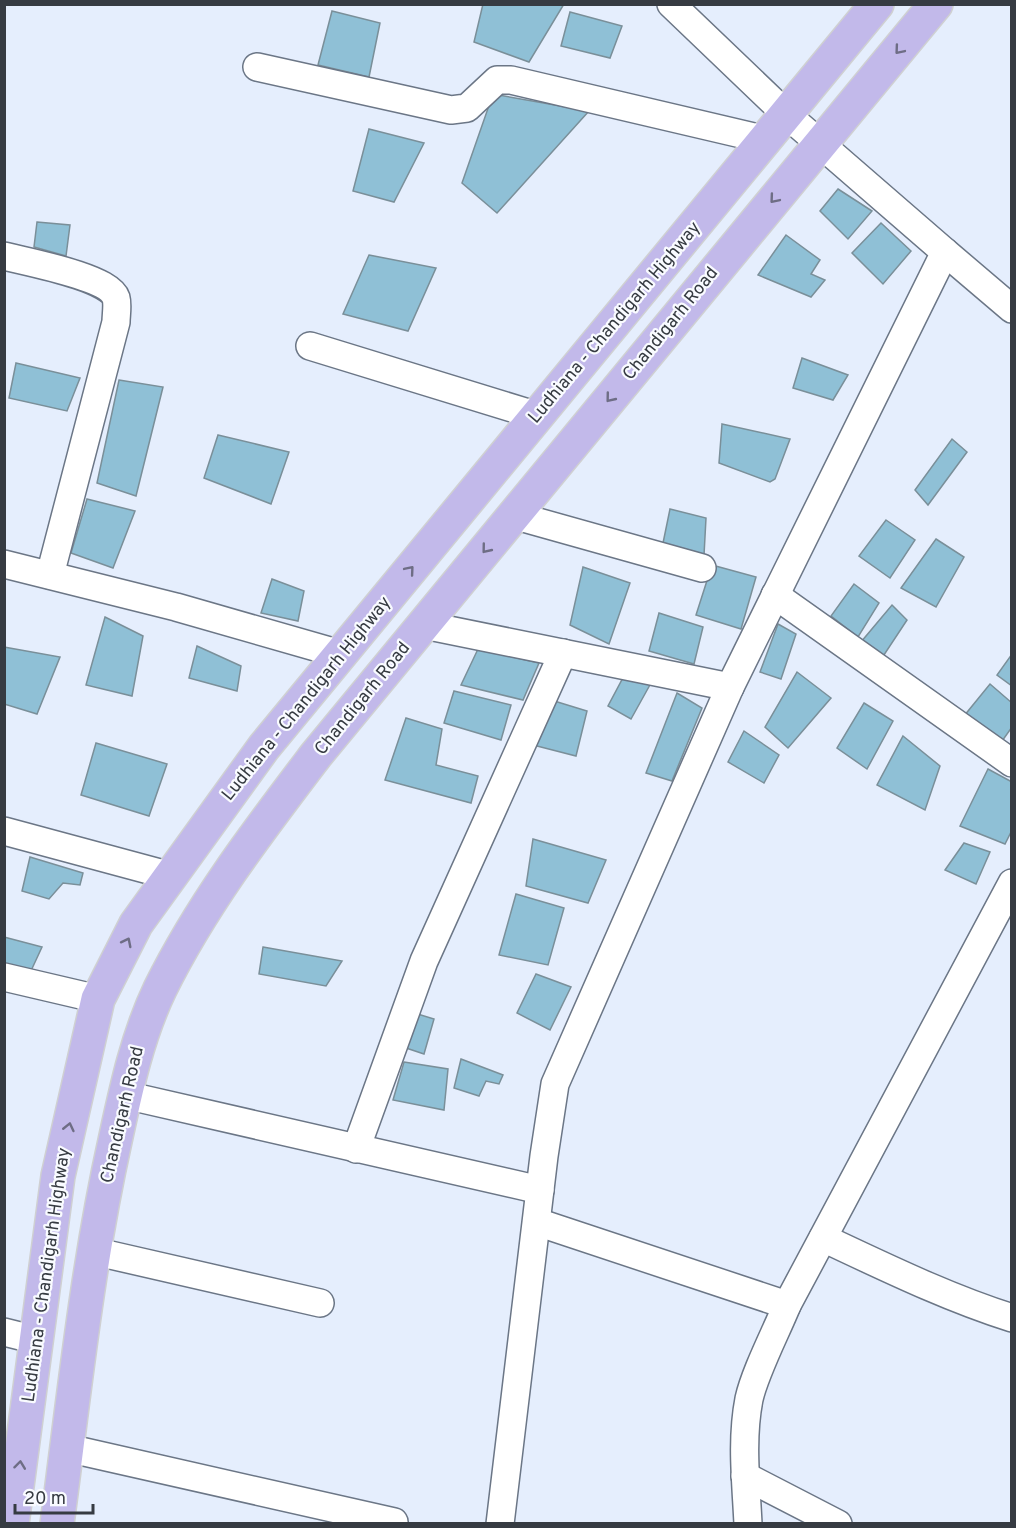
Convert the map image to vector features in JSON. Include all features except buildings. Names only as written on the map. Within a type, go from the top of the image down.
[{"type":"main road","name":"Ludhiana - Chandigarh Highway","points":[[12,1524],[58,1176],[98,999],[136,924],[264,747],[877,4]]},
{"type":"main road","name":"Chandigarh Road","points":[[57,1524],[93,1251],[132,1064],[159,991],[195,923],[245,848],[316,755],[936,4]]},
{"type":"street","points":[[671,4],[777,128]]},
{"type":"street","points":[[257,67],[451,110],[468,108],[497,80],[511,80],[777,128],[820,144],[1011,309]]},
{"type":"street","points":[[500,1524],[555,1084],[730,687],[945,252]]},
{"type":"street","points":[[4,256],[90,279],[109,288],[116,298],[116,322],[50,575]]},
{"type":"street","points":[[310,346],[538,416]]},
{"type":"street","points":[[513,515],[702,568]]},
{"type":"street","points":[[4,564],[176,607],[340,654]]},
{"type":"street","points":[[775,595],[1011,763]]},
{"type":"street","points":[[424,625],[730,687]]},
{"type":"street","points":[[356,1149],[424,961],[563,653]]},
{"type":"street","points":[[4,831],[171,876]]},
{"type":"street","points":[[748,1524],[745,1426],[750,1397],[787,1305],[1011,883]]},
{"type":"street","points":[[4,977],[98,999]]},
{"type":"street","points":[[125,1095],[540,1190]]},
{"type":"street","points":[[537,1222],[787,1305]]},
{"type":"street","points":[[823,1238],[930,1288],[1011,1318]]},
{"type":"street","points":[[93,1251],[320,1303]]},
{"type":"street","points":[[4,1332],[36,1340]]},
{"type":"street","points":[[67,1448],[394,1522]]},
{"type":"street","points":[[746,1476],[838,1524]]}]
